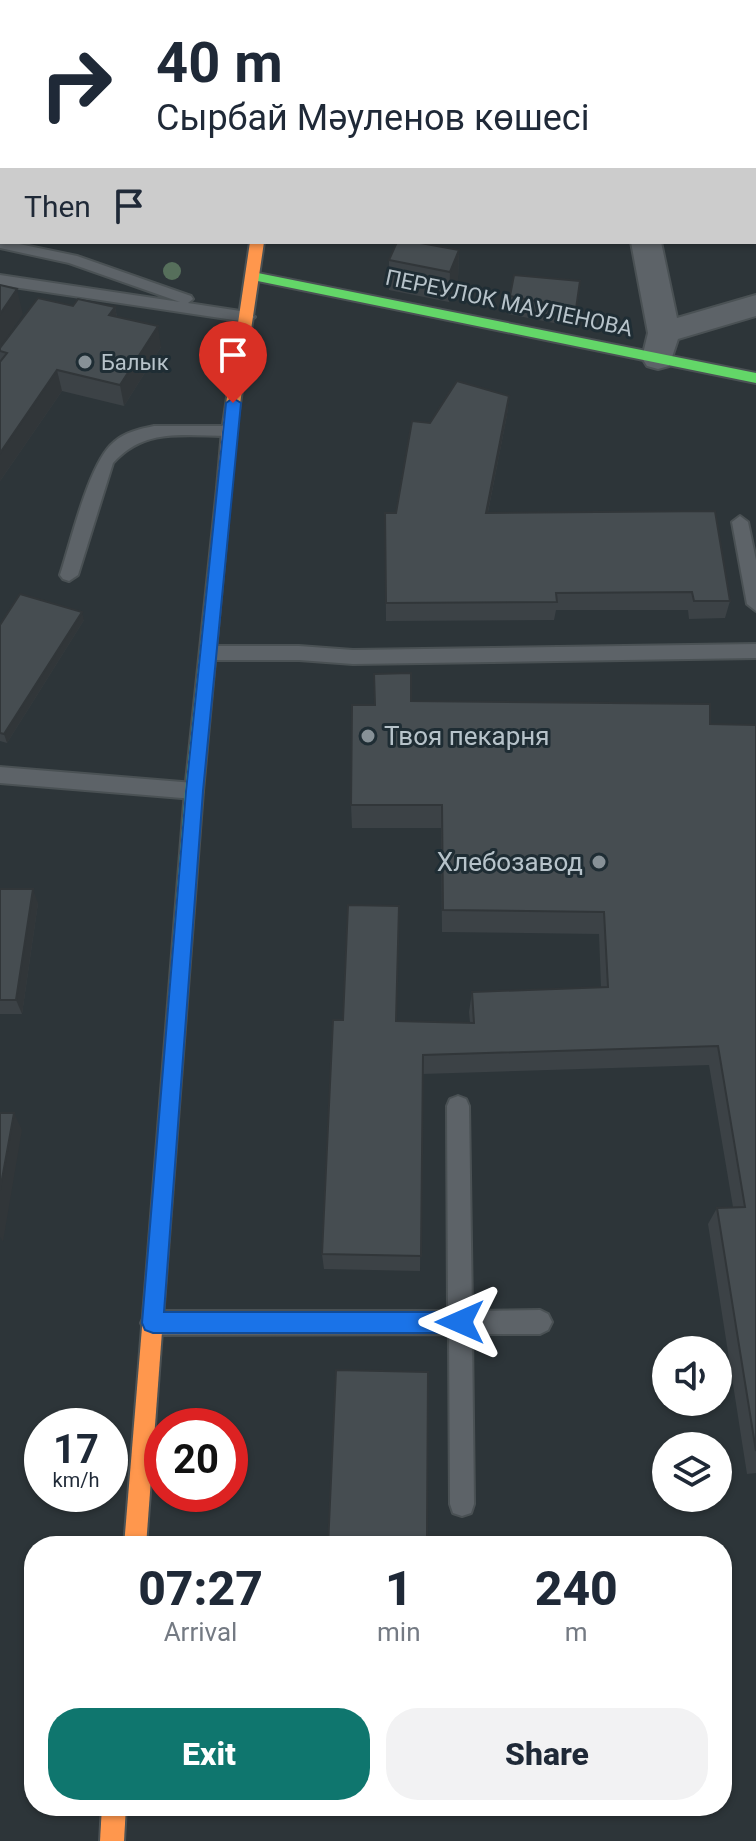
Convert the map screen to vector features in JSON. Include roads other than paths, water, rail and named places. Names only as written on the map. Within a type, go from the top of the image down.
[{"type":"main road","points":[[136,1536],[194,791],[210,653],[239,316],[253,276],[257,244]]},
{"type":"main road","name":"ПЕРЕУЛОК МАУЛЕНОВА","points":[[253,276],[661,346],[756,378]]},
{"type":"main road","points":[[112,1841],[113,1816]]},
{"type":"street","points":[[646,244],[661,346],[756,305]]},
{"type":"lane","points":[[0,244],[72,259],[239,316]]},
{"type":"lane","points":[[0,280],[49,294],[239,316]]},
{"type":"lane","points":[[69,575],[106,461],[119,446],[135,436],[154,431],[229,431]]},
{"type":"lane","points":[[740,522],[756,604]]},
{"type":"lane","points":[[210,653],[299,653],[353,657],[756,651]]},
{"type":"lane","points":[[0,775],[194,791]]},
{"type":"lane","points":[[458,1106],[462,1504]]},
{"type":"lane","points":[[153,1323],[540,1322]]},
{"type":"place","name":"Балык","points":[[85,362]]},
{"type":"place","name":"Твоя пекарня","points":[[368,736]]},
{"type":"place","name":"Хлебозавод","points":[[599,862]]}]
